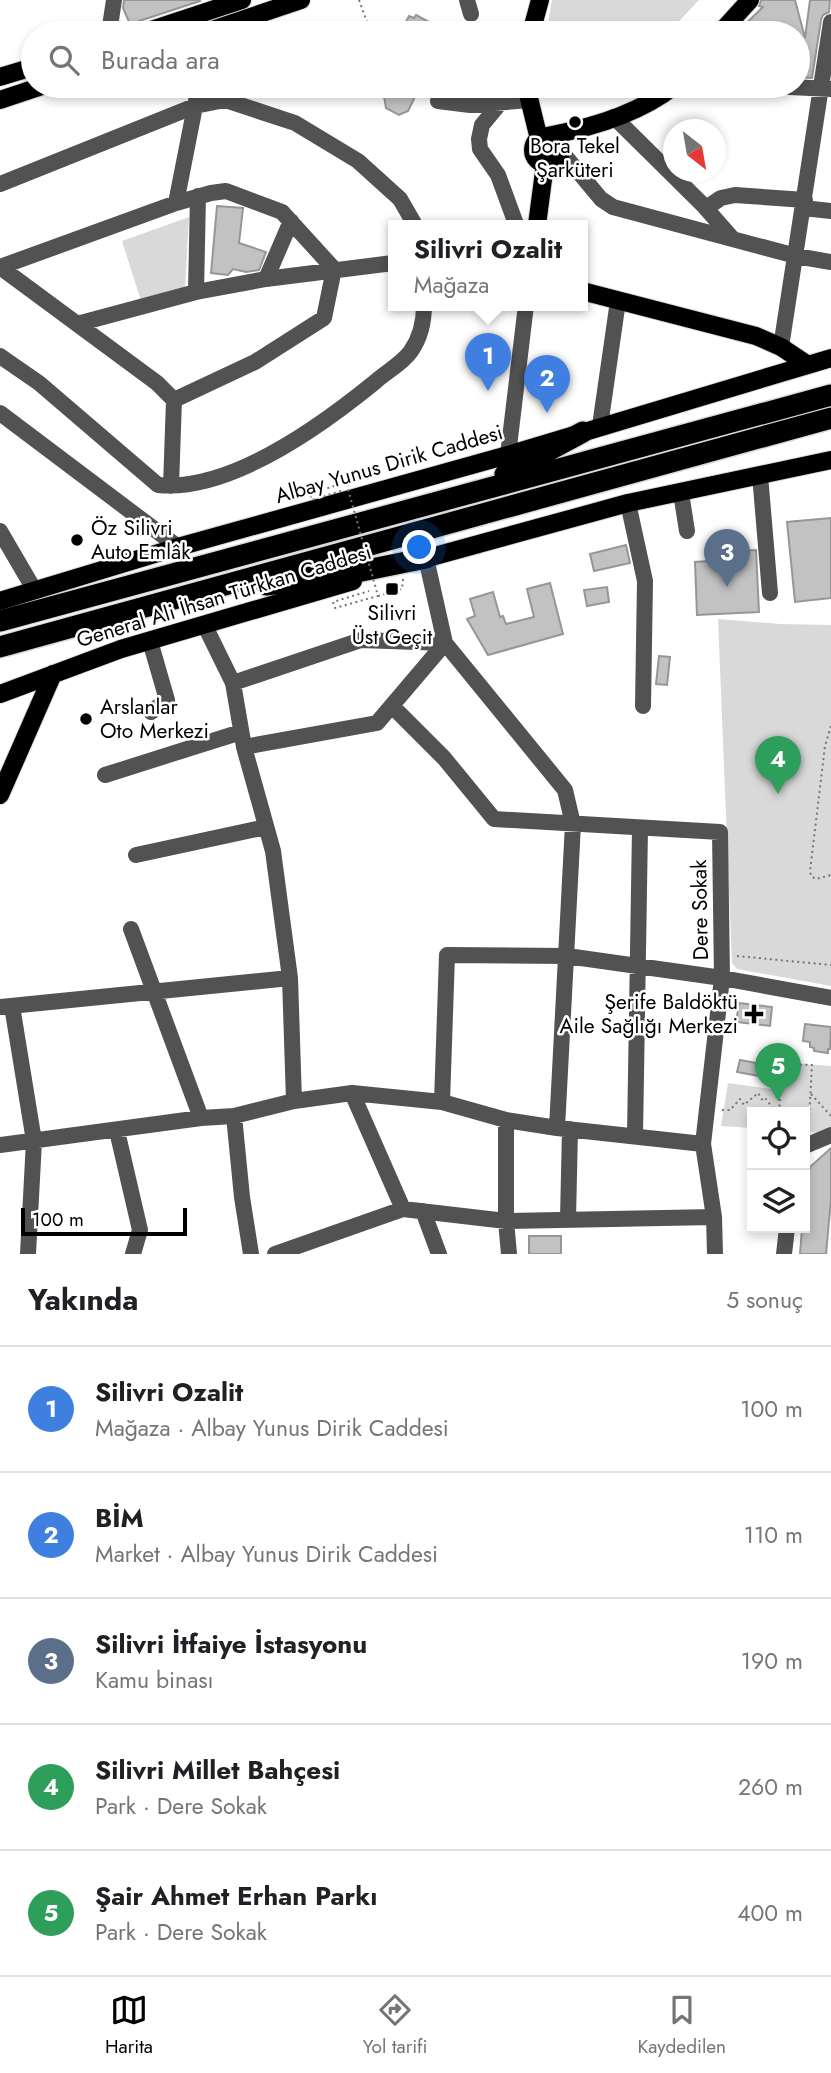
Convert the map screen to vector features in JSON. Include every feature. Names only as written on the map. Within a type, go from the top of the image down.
[{"type":"highway","points":[[0,621],[831,395]]},
{"type":"highway","points":[[0,647],[831,418]]},
{"type":"highway","points":[[469,492],[592,429]]},
{"type":"highway","points":[[198,593],[342,575],[426,558]]},
{"type":"main road","points":[[181,21],[242,0]]},
{"type":"main road","points":[[240,21],[301,0]]},
{"type":"main road","points":[[534,21],[540,0]]},
{"type":"main road","points":[[731,21],[750,0]]},
{"type":"main road","points":[[0,78],[21,71]]},
{"type":"main road","points":[[0,100],[21,93]]},
{"type":"main road","points":[[529,98],[543,138]]},
{"type":"main road","points":[[589,128],[561,151],[558,159],[545,164],[537,160],[533,152],[543,138],[589,128],[655,98]]},
{"type":"main road","points":[[543,138],[559,142],[561,151]]},
{"type":"main road","points":[[538,220],[545,164]]},
{"type":"main road","points":[[588,293],[756,336],[781,347],[808,365]]},
{"type":"main road","name":"Albay Yunus Dirik Caddesi","points":[[0,601],[178,547],[508,455],[831,358]]},
{"type":"main road","name":"General Ali İhsan Türkkan Caddesi","points":[[0,694],[121,649],[426,558],[628,503],[831,460]]},
{"type":"main road","points":[[0,795],[53,674]]},
{"type":"street","points":[[111,21],[114,0]]},
{"type":"street","points":[[209,21],[210,12]]},
{"type":"street","points":[[781,347],[804,204],[827,89],[831,23]]},
{"type":"street","points":[[176,203],[197,98]]},
{"type":"street","points":[[439,101],[470,105],[513,98]]},
{"type":"street","points":[[0,184],[195,106],[225,100],[295,123],[358,161],[400,200],[412,220]]},
{"type":"street","points":[[501,102],[482,125],[480,149],[498,175],[515,220]]},
{"type":"street","points":[[614,117],[706,208],[732,238]]},
{"type":"street","points":[[561,151],[601,199],[613,207],[796,256],[831,262]]},
{"type":"street","points":[[0,267],[176,203],[226,191],[282,212],[334,270]]},
{"type":"street","points":[[706,208],[730,195],[804,204],[831,211]]},
{"type":"street","points":[[196,292],[198,196]]},
{"type":"street","points":[[266,279],[291,221]]},
{"type":"street","points":[[77,324],[196,292],[266,279],[388,264]]},
{"type":"street","points":[[0,267],[158,383],[174,400],[171,486]]},
{"type":"street","points":[[174,400],[255,362],[324,318],[334,270]]},
{"type":"street","points":[[592,429],[618,301]]},
{"type":"street","points":[[0,356],[39,383],[158,485],[171,486],[218,477],[252,465],[349,403],[411,352],[420,334],[423,311]]},
{"type":"street","points":[[508,455],[525,311]]},
{"type":"street","points":[[0,413],[178,547]]},
{"type":"street","points":[[760,475],[770,593]]},
{"type":"street","points":[[681,493],[687,531]]},
{"type":"street","points":[[628,503],[645,581],[643,706]]},
{"type":"street","points":[[0,531],[35,591]]},
{"type":"street","points":[[426,558],[445,643],[565,790],[573,824],[563,1129],[568,1219]]},
{"type":"street","points":[[205,626],[233,683],[243,740],[273,851],[290,978],[294,1101]]},
{"type":"street","points":[[233,683],[360,640],[445,643]]},
{"type":"street","points":[[150,641],[167,700],[151,712]]},
{"type":"street","points":[[106,775],[243,740],[377,723],[445,643]]},
{"type":"street","name":"Dere Sokak","points":[[392,706],[444,758],[494,819],[720,832],[722,978],[703,1143],[714,1217],[715,1254]]},
{"type":"street","points":[[136,855],[266,827]]},
{"type":"street","points":[[635,1136],[640,828]]},
{"type":"street","points":[[131,929],[201,1118]]},
{"type":"street","points":[[442,1102],[447,955],[567,957],[722,978],[831,998]]},
{"type":"street","points":[[27,1254],[34,1141],[6,1007],[290,978]]},
{"type":"street","points":[[352,1093],[403,1209]]},
{"type":"street","points":[[0,1145],[234,1116],[294,1101],[352,1093],[442,1102],[506,1120],[563,1129],[703,1143]]},
{"type":"street","points":[[234,1116],[251,1254]]},
{"type":"street","points":[[506,1120],[506,1221],[509,1254]]},
{"type":"street","points":[[117,1131],[140,1230],[132,1254]]},
{"type":"street","points":[[810,1144],[831,1135]]},
{"type":"street","points":[[275,1254],[403,1209],[506,1221],[714,1217]]},
{"type":"street","points":[[423,1211],[439,1254]]},
{"type":"street","points":[[784,1254],[786,1233]]},
{"type":"path","points":[[359,0],[367,21]]},
{"type":"path","points":[[341,491],[312,500],[310,494],[377,472]]},
{"type":"path","points":[[346,482],[378,596]]},
{"type":"path","points":[[369,592],[333,602],[335,608],[402,589],[403,579]]},
{"type":"path","points":[[831,726],[825,746],[810,871],[811,876],[816,879],[831,875]]},
{"type":"path","points":[[722,955],[831,965]]},
{"type":"path","points":[[778,1107],[782,1064],[812,1065],[810,1107]]},
{"type":"path","points":[[707,1108],[730,1110],[740,1098],[744,1105],[758,1093],[763,1101],[766,1099],[773,1107]]},
{"type":"path","points":[[811,1093],[831,1116]]},
{"type":"shaded area","points":[[552,0],[699,0],[679,21],[548,21]]},
{"type":"shaded area","points":[[189,217],[185,288],[141,301],[122,241]]},
{"type":"shaded area","points":[[718,619],[831,625],[831,986],[737,969],[732,963]]},
{"type":"shaded area","points":[[776,1062],[831,1066],[831,1134],[810,1132],[810,1107],[747,1107],[747,1128],[721,1126],[728,1083],[772,1089]]},
{"type":"building","points":[[124,0],[200,1],[139,21],[129,21],[123,8]]},
{"type":"building","points":[[761,0],[795,0],[801,21],[748,21],[763,7],[759,6]]},
{"type":"building","points":[[810,0],[830,0],[829,12],[823,15],[821,20],[812,78],[810,21],[807,21]]},
{"type":"building","points":[[416,15],[427,21],[406,21],[409,16],[414,18]]},
{"type":"building","points":[[384,98],[414,99],[408,111],[399,115],[386,108]]},
{"type":"building","points":[[217,206],[243,208],[239,243],[266,252],[259,270],[246,272],[233,269],[228,275],[211,273]]},
{"type":"building","points":[[831,518],[831,598],[795,602],[787,522]]},
{"type":"building","points":[[626,545],[630,563],[594,571],[590,554]]},
{"type":"building","points":[[756,550],[759,612],[697,615],[695,562],[709,561],[709,557],[740,556],[740,551]]},
{"type":"building","points":[[550,583],[563,634],[488,655],[467,619],[475,616],[470,599],[493,592],[500,617],[503,616],[506,624],[534,617],[527,589]]},
{"type":"building","points":[[607,587],[609,602],[587,606],[584,590]]},
{"type":"building","points":[[659,656],[670,657],[667,685],[656,684]]},
{"type":"building","name":"Şerife Baldöktü Aile Sağlığı Merkezi","points":[[739,1003],[772,1007],[770,1026],[736,1022]]},
{"type":"building","points":[[805,1024],[831,1027],[828,1053],[814,1051],[810,1042],[803,1041]]},
{"type":"building","points":[[740,1060],[767,1065],[764,1077],[737,1072]]},
{"type":"building","points":[[831,1148],[831,1199],[826,1254],[800,1254],[802,1233],[810,1233],[810,1167]]},
{"type":"building","points":[[529,1236],[561,1236],[561,1254],[529,1254]]},
{"type":"place","name":"Bora Tekel Şarküteri","points":[[575,122]]},
{"type":"place","name":"Silivri Ozalit","points":[[488,391]]},
{"type":"place","name":"BİM","points":[[547,413]]},
{"type":"place","name":"Öz Silivri Auto Emlâk","points":[[77,540]]},
{"type":"place","name":"Silivri İtfaiye İstasyonu","points":[[727,587]]},
{"type":"place","name":"Silivri Üst Geçit","points":[[392,589]]},
{"type":"place","name":"Arslanlar Oto Merkezi","points":[[86,719]]},
{"type":"place","name":"Silivri Millet Bahçesi","points":[[778,794]]},
{"type":"place","name":"Şerife Baldöktü Aile Sağlığı Merkezi","points":[[754,1014]]},
{"type":"place","name":"Şair Ahmet Erhan Parkı","points":[[778,1101]]}]
